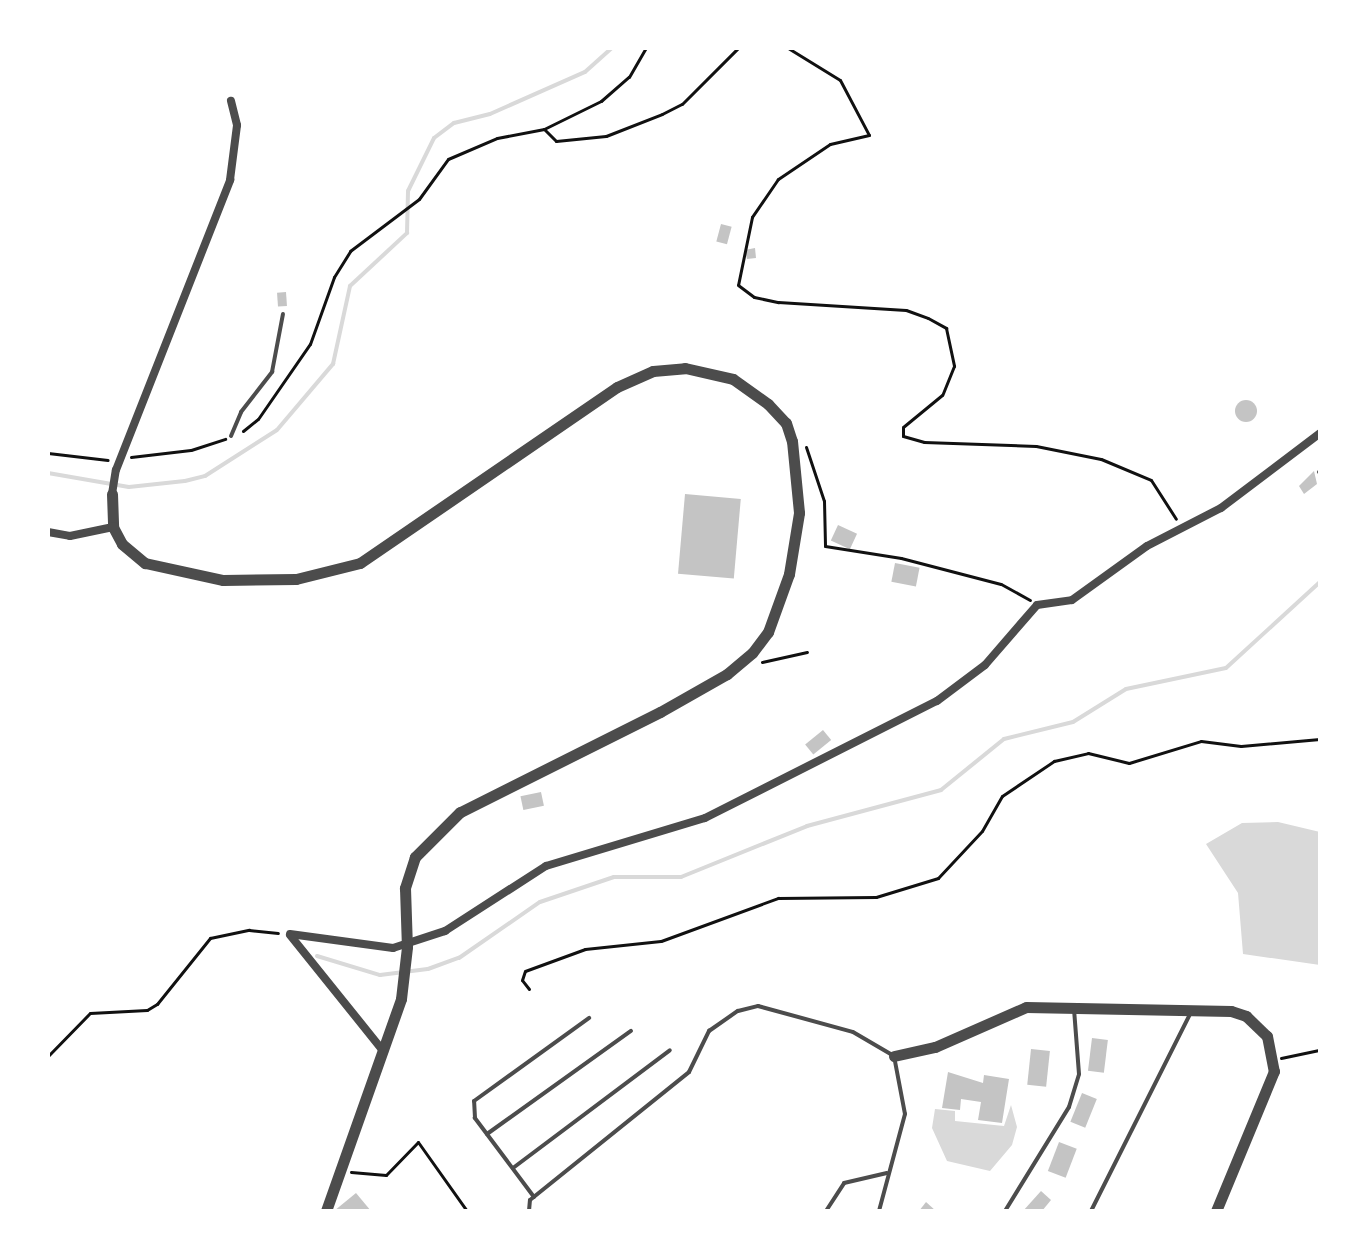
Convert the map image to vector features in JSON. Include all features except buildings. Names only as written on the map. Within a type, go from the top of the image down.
[{"type":"street","points":[[231,101],[237,125],[230,180],[124,454],[112,494],[113,527],[132,555],[172,572],[267,581],[323,575],[360,563],[399,540],[617,387],[653,371],[711,371],[768,404],[786,423],[797,461],[799,513],[789,574],[768,632],[748,657],[660,712],[460,812],[415,857],[404,901],[406,967],[393,1029],[326,1211]]},
{"type":"street","points":[[290,934],[393,948],[445,931],[546,866],[705,818],[937,701],[985,665],[1037,605],[1072,600],[1133,555],[1221,508],[1320,433]]},
{"type":"street","points":[[48,532],[70,536],[113,527]]},
{"type":"street","points":[[290,934],[385,1052]]},
{"type":"street","points":[[894,1056],[935,1047],[1026,1007],[1192,1010],[1246,1016],[1267,1036],[1274,1058],[1269,1087],[1216,1211]]},
{"type":"lane","points":[[231,436],[241,412],[272,372],[283,314]]},
{"type":"lane","points":[[529,1211],[534,1197],[689,1072],[709,1031],[738,1011],[777,1007],[853,1032],[894,1056],[905,1114],[879,1211]]},
{"type":"lane","points":[[1005,1211],[1069,1107],[1079,1074],[1074,1007]]},
{"type":"lane","points":[[1091,1211],[1192,1010]]},
{"type":"lane","points":[[534,1197],[475,1118],[474,1101],[589,1018]]},
{"type":"lane","points":[[487,1134],[631,1031]]},
{"type":"lane","points":[[513,1168],[670,1050]]},
{"type":"lane","points":[[826,1211],[844,1183],[887,1173]]},
{"type":"path","points":[[124,454],[191,450],[231,436],[258,419],[310,344],[343,259],[414,203],[448,159],[497,138],[544,129],[601,101],[629,77],[646,48]]},
{"type":"path","points":[[544,129],[556,141],[606,136],[662,114],[682,104],[738,48]]},
{"type":"path","points":[[788,48],[840,80],[869,135],[830,144],[778,179],[752,217],[749,240],[736,273],[738,285],[754,297],[812,307],[906,310],[946,328],[954,347],[950,380],[942,395],[903,427],[903,436],[924,442],[1036,446],[1101,459],[1151,480],[1183,529]]},
{"type":"path","points":[[800,440],[818,473],[825,546],[901,558],[1001,584],[1037,605]]},
{"type":"path","points":[[48,453],[112,459]]},
{"type":"path","points":[[748,657],[757,663],[807,652]]},
{"type":"path","points":[[529,989],[522,980],[525,971],[585,949],[661,941],[778,898],[876,897],[938,878],[982,831],[1002,796],[1040,768],[1077,754],[1104,754],[1122,763],[1201,741],[1241,746],[1320,739]]},
{"type":"path","points":[[48,1056],[90,1013],[147,1010],[157,1004],[210,938],[249,930],[290,934]]},
{"type":"path","points":[[1274,1058],[1320,1050]]},
{"type":"path","points":[[340,1168],[386,1175],[418,1142],[467,1211]]},
{"type":"shaded area","points":[[1278,822],[1320,832],[1320,965],[1243,954],[1238,893],[1206,844],[1242,823]]},
{"type":"shaded area","points":[[1011,1105],[1017,1127],[1012,1145],[990,1171],[947,1161],[932,1128],[935,1109],[955,1111],[955,1121],[1004,1126]]},
{"type":"waterway","points":[[48,473],[129,487],[185,481],[205,476],[277,430],[333,364],[350,286],[407,233],[408,191],[434,138],[454,123],[490,114],[585,72],[612,48]]},
{"type":"waterway","points":[[317,956],[380,975],[428,969],[459,958],[540,902],[614,877],[681,877],[807,826],[941,790],[1004,739],[1073,722],[1126,689],[1226,668],[1320,582]]}]
